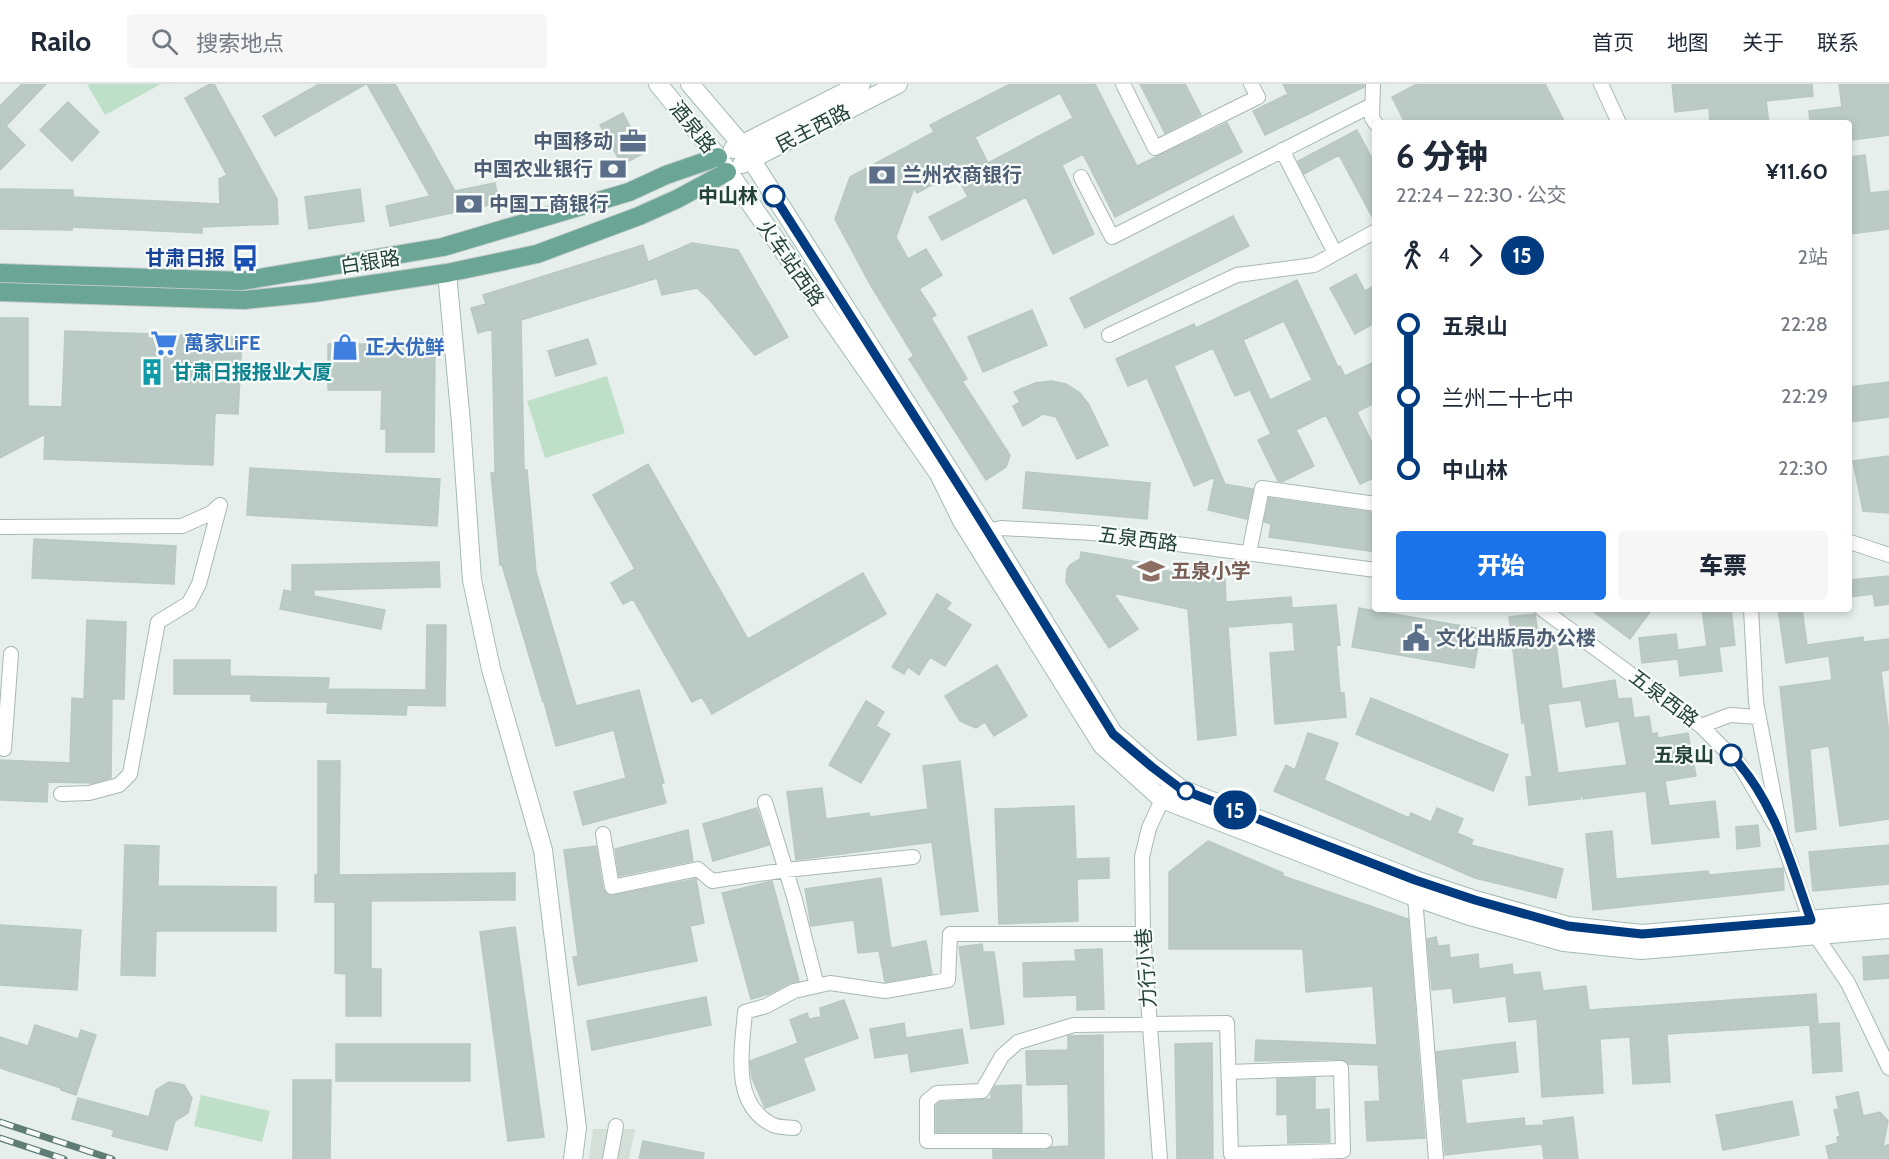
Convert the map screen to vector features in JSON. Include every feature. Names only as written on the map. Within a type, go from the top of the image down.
[{"type":"main road","name":"酒泉路","points":[[658,84],[723,165]]},
{"type":"main road","name":"酒泉路","points":[[690,84],[746,152]]},
{"type":"main road","name":"民主西路","points":[[723,165],[861,84]]},
{"type":"main road","name":"民主西路","points":[[746,152],[898,84]]},
{"type":"main road","name":"火车站西路","points":[[746,152],[979,533],[1102,745],[1162,799],[1415,897],[1470,916],[1564,942],[1641,950],[1814,928],[1889,913]]},
{"type":"main road","name":"白银路","points":[[0,292],[244,300],[314,293],[447,273],[537,254],[639,216],[677,199],[723,165]]},
{"type":"main road","name":"白银路","points":[[0,273],[242,281],[443,247],[629,192],[666,175],[723,165]]},
{"type":"main road","name":"火车站西路","points":[[723,165],[939,474],[1113,734],[1181,789],[1415,880],[1475,900],[1568,926],[1642,934],[1814,928],[1889,929]]},
{"type":"main road","points":[[447,273],[462,423],[472,580],[491,669],[543,850],[578,1128],[573,1159]]},
{"type":"street","points":[[1123,84],[1155,148],[1258,97],[1251,84]]},
{"type":"street","points":[[1373,84],[1374,120]]},
{"type":"street","points":[[1601,84],[1618,120]]},
{"type":"street","points":[[1081,177],[1112,237],[1372,105]]},
{"type":"street","points":[[1282,150],[1335,254]]},
{"type":"street","points":[[1109,335],[1237,275],[1314,265],[1372,233]]},
{"type":"street","points":[[1249,553],[1262,488],[1372,503]]},
{"type":"street","points":[[0,527],[182,526],[211,513],[220,505],[199,584],[189,603],[158,622],[130,774],[118,785],[89,793],[61,794]]},
{"type":"street","name":"五泉西路","points":[[979,533],[1001,528],[1093,533],[1372,569]]},
{"type":"street","points":[[1852,543],[1889,555]]},
{"type":"street","name":"五泉西路","points":[[1546,612],[1701,726],[1740,765],[1763,801],[1782,838]]},
{"type":"street","points":[[1751,612],[1756,702],[1782,838],[1814,928],[1848,983],[1889,1068]]},
{"type":"street","points":[[4,749],[11,654]]},
{"type":"street","points":[[1701,726],[1730,715],[1759,717]]},
{"type":"street","name":"力行小巷","points":[[1160,1159],[1143,934],[1142,857],[1149,828],[1172,782]]},
{"type":"street","points":[[765,802],[817,986]]},
{"type":"street","points":[[603,834],[612,887],[698,869],[712,881],[786,870],[913,857]]},
{"type":"street","points":[[1415,897],[1437,1159]]},
{"type":"street","points":[[794,1128],[773,1126],[759,1115],[745,1092],[740,1065],[745,1012],[766,1006],[794,991],[830,983],[885,991],[948,980],[950,934],[1143,934]]},
{"type":"street","points":[[1045,1142],[927,1142],[927,1101],[936,1093],[982,1091],[1002,1056],[1018,1042],[1074,1024],[1227,1023],[1231,1154],[1343,1151],[1341,1068],[1229,1071]]},
{"type":"street","points":[[610,1159],[616,1126]]},
{"type":"shaded area","points":[[593,1129],[635,1129],[629,1159],[589,1159]]},
{"type":"green space","points":[[87,84],[161,84],[105,115]]},
{"type":"green space","points":[[607,376],[625,433],[545,458],[527,401]]},
{"type":"green space","points":[[201,1095],[270,1111],[262,1142],[194,1126]]},
{"type":"building","points":[[22,84],[46,84],[6,126],[25,145],[0,170],[0,106]]},
{"type":"building","points":[[214,84],[277,199],[278,224],[202,227],[202,233],[72,227],[72,230],[0,229],[0,189],[73,190],[73,197],[220,204],[219,179],[227,175],[185,98]]},
{"type":"building","points":[[319,84],[366,84],[275,136],[263,116]]},
{"type":"building","points":[[367,84],[395,84],[455,191],[495,183],[499,203],[390,226],[386,206],[430,196]]},
{"type":"building","points":[[1010,84],[1095,84],[1137,166],[1227,123],[1242,152],[1115,217],[1083,154],[1062,165],[1094,234],[1053,254],[1026,197],[942,240],[929,217],[968,197],[955,172],[917,193],[914,188],[896,237],[908,259],[926,249],[942,275],[919,289],[936,315],[931,318],[967,379],[962,381],[1010,455],[1006,467],[986,480],[909,359],[914,356],[871,286],[835,219],[850,177],[934,132],[930,125]],"holes":[[[1060,93],[1073,118],[988,163],[975,137]]]},
{"type":"building","points":[[1140,84],[1185,84],[1201,115],[1165,133]]},
{"type":"building","points":[[1283,84],[1364,84],[1364,87],[1265,135],[1253,111],[1288,94]]},
{"type":"building","points":[[1417,84],[1545,84],[1563,120],[1404,120],[1392,97]]},
{"type":"building","points":[[1672,84],[1812,84],[1813,96],[1766,101],[1769,120],[1710,120],[1709,108],[1675,112]]},
{"type":"building","points":[[1839,84],[1889,84],[1889,135],[1853,140],[1852,120],[1810,120],[1809,111],[1842,107]]},
{"type":"building","points":[[68,102],[99,132],[72,161],[40,130]]},
{"type":"building","points":[[623,113],[644,153],[622,165],[600,125]]},
{"type":"building","points":[[1357,130],[1372,158],[1372,216],[1339,155],[1304,174],[1298,161]]},
{"type":"building","points":[[1865,155],[1870,193],[1889,191],[1889,229],[1852,234],[1852,157]]},
{"type":"building","points":[[360,189],[364,221],[309,229],[305,197]]},
{"type":"building","points":[[1233,216],[1249,246],[1085,328],[1070,298]]},
{"type":"building","points":[[692,243],[738,250],[788,337],[755,355],[709,299],[697,288],[662,295],[657,278],[521,320],[524,470],[527,470],[536,572],[576,706],[639,690],[664,783],[661,784],[666,803],[583,825],[574,792],[626,778],[614,730],[556,746],[502,565],[500,565],[491,473],[495,473],[492,329],[478,333],[471,308],[486,304],[483,295],[643,245],[648,262]]},
{"type":"building","points":[[1356,274],[1365,291],[1372,287],[1372,324],[1355,334],[1330,288]]},
{"type":"building","points":[[1297,280],[1338,367],[1340,366],[1345,376],[1372,363],[1372,404],[1357,412],[1372,443],[1372,479],[1360,484],[1326,415],[1296,430],[1314,466],[1282,482],[1278,481],[1258,440],[1271,434],[1250,390],[1235,396],[1213,348],[1174,366],[1225,484],[1253,489],[1247,519],[1208,510],[1215,477],[1194,486],[1147,378],[1128,386],[1116,359],[1194,324],[1196,328]],"holes":[[[1284,321],[1312,380],[1270,400],[1243,340]]]},
{"type":"building","points":[[1032,310],[1047,345],[983,372],[968,337]]},
{"type":"building","name":"甘肃日报报业大厦","points":[[0,318],[28,318],[28,406],[62,407],[65,331],[242,337],[238,414],[215,413],[213,465],[44,459],[45,434],[0,458]]},
{"type":"building","points":[[588,339],[596,364],[556,376],[548,351]]},
{"type":"building","points":[[328,344],[418,344],[418,352],[435,352],[434,452],[386,452],[386,429],[381,429],[382,390],[328,390]]},
{"type":"building","points":[[1051,381],[1066,384],[1080,393],[1089,405],[1108,445],[1077,459],[1056,417],[1043,414],[1023,426],[1013,406],[1020,402],[1014,392],[1035,383]]},
{"type":"building","points":[[1889,382],[1889,417],[1852,422],[1852,387]]},
{"type":"building","points":[[1889,456],[1889,513],[1863,511],[1853,461]]},
{"type":"building","points":[[648,464],[748,639],[863,573],[886,614],[712,714],[702,697],[692,702],[633,599],[623,604],[611,583],[635,569],[593,495]]},
{"type":"building","points":[[250,468],[440,479],[437,526],[247,515]]},
{"type":"building","points":[[1026,472],[1150,483],[1147,519],[1023,508]]},
{"type":"building","points":[[1269,498],[1372,512],[1372,551],[1269,537],[1271,524],[1264,522]]},
{"type":"building","points":[[34,539],[176,546],[174,584],[32,578]]},
{"type":"building","points":[[1081,552],[1139,562],[1138,567],[1225,579],[1226,602],[1291,597],[1292,608],[1336,605],[1340,645],[1336,644],[1340,693],[1344,693],[1346,717],[1275,724],[1270,653],[1295,651],[1293,622],[1228,627],[1236,735],[1198,740],[1188,609],[1113,593],[1138,629],[1109,648],[1066,582],[1067,570],[1070,565],[1080,559]]},
{"type":"building","points":[[439,562],[440,587],[314,590],[314,596],[385,610],[381,629],[280,609],[284,590],[292,592],[292,565]]},
{"type":"building","points":[[1889,576],[1889,604],[1875,606],[1873,594],[1852,597],[1852,580]]},
{"type":"building","points":[[937,594],[951,603],[946,609],[971,625],[945,666],[930,657],[919,675],[908,667],[904,674],[892,667]]},
{"type":"building","name":"文化出版局办公楼","points":[[1359,608],[1481,629],[1474,668],[1352,647]]},
{"type":"building","points":[[1594,612],[1650,612],[1630,639]]},
{"type":"building","points":[[1702,612],[1731,612],[1735,645],[1719,647],[1722,671],[1680,676],[1678,659],[1642,663],[1639,638],[1676,634],[1678,650],[1707,646]]},
{"type":"building","points":[[1778,612],[1802,612],[1807,645],[1863,637],[1863,642],[1889,639],[1889,670],[1881,671],[1889,734],[1889,819],[1840,826],[1829,746],[1810,749],[1816,829],[1796,832],[1780,687],[1832,680],[1829,656],[1786,663]]},
{"type":"building","points":[[1535,614],[1538,634],[1548,632],[1549,643],[1556,642],[1562,689],[1615,680],[1618,699],[1631,698],[1634,718],[1649,716],[1652,734],[1657,733],[1658,738],[1688,733],[1696,776],[1665,781],[1669,806],[1715,801],[1719,837],[1652,844],[1646,791],[1583,799],[1582,792],[1580,799],[1529,805],[1526,777],[1532,777],[1524,718],[1522,724],[1509,617]],"holes":[[[1581,700],[1586,727],[1619,721],[1627,765],[1558,773],[1548,704]]]},
{"type":"building","points":[[87,620],[126,622],[124,699],[112,699],[111,778],[93,783],[48,782],[47,802],[0,800],[0,760],[70,763],[72,698],[84,699]]},
{"type":"building","points":[[427,625],[446,625],[445,706],[407,705],[406,715],[327,713],[328,702],[251,701],[251,694],[174,694],[174,660],[230,660],[230,676],[329,678],[328,689],[426,690]]},
{"type":"building","points":[[997,665],[1027,716],[994,736],[985,722],[976,728],[960,721],[945,696]]},
{"type":"building","points":[[1371,698],[1508,755],[1493,791],[1356,734]]},
{"type":"building","points":[[866,701],[884,712],[876,726],[890,734],[861,783],[829,765]]},
{"type":"building","points":[[1308,733],[1338,743],[1324,780],[1409,818],[1411,813],[1431,822],[1437,808],[1463,819],[1457,833],[1473,840],[1471,845],[1563,869],[1556,898],[1475,878],[1274,791],[1286,765],[1295,770]]},
{"type":"building","points":[[318,761],[340,761],[339,875],[515,873],[515,900],[371,901],[371,969],[381,969],[381,1016],[346,1016],[346,974],[335,973],[335,902],[315,902],[315,875],[318,875]]},
{"type":"building","points":[[960,761],[978,911],[941,915],[932,842],[796,860],[787,792],[822,788],[826,819],[869,813],[870,817],[928,809],[923,766]]},
{"type":"building","points":[[1074,806],[1076,859],[1109,858],[1109,878],[1077,879],[1078,921],[999,924],[995,809]]},
{"type":"building","points":[[757,808],[769,845],[713,861],[703,824]]},
{"type":"building","points":[[1758,825],[1760,846],[1737,849],[1736,827]]},
{"type":"building","points":[[688,830],[693,861],[619,876],[615,849]]},
{"type":"building","points":[[1612,831],[1616,879],[1708,871],[1709,875],[1783,868],[1784,890],[1593,910],[1586,834]]},
{"type":"building","points":[[1208,841],[1283,873],[1283,876],[1408,919],[1425,1138],[1367,1141],[1365,1102],[1380,1101],[1378,1065],[1349,1064],[1341,1059],[1255,1061],[1256,1040],[1377,1045],[1373,986],[1306,992],[1303,949],[1169,949],[1169,872]]},
{"type":"building","points":[[125,845],[159,846],[158,886],[276,887],[276,931],[156,931],[155,976],[121,975]]},
{"type":"building","points":[[1889,845],[1889,884],[1813,891],[1809,852]]},
{"type":"building","points":[[596,846],[603,889],[610,896],[696,879],[704,923],[690,926],[697,961],[578,985],[573,957],[578,956],[564,850]]},
{"type":"building","points":[[881,878],[891,948],[926,941],[932,974],[885,982],[879,951],[858,953],[854,920],[811,926],[805,889]]},
{"type":"building","points":[[772,881],[799,981],[751,999],[722,893]]},
{"type":"building","points":[[0,925],[81,930],[77,990],[0,985]]},
{"type":"building","points":[[515,927],[544,1137],[508,1141],[480,932]]},
{"type":"building","points":[[1436,937],[1438,946],[1449,945],[1450,958],[1478,954],[1479,969],[1512,964],[1513,975],[1540,972],[1543,991],[1586,986],[1589,1010],[1816,994],[1818,1024],[1839,1023],[1842,1071],[1813,1073],[1810,1025],[1667,1034],[1670,1082],[1633,1084],[1630,1037],[1600,1039],[1603,1093],[1542,1097],[1537,1019],[1509,1022],[1506,996],[1454,1003],[1452,988],[1432,990],[1427,939]]},
{"type":"building","points":[[982,944],[983,952],[994,952],[1004,1024],[971,1029],[959,947]]},
{"type":"building","points":[[1102,949],[1104,1009],[1077,1010],[1077,995],[1024,997],[1023,963],[1076,961],[1075,950]]},
{"type":"building","points":[[1889,955],[1889,978],[1864,980],[1863,957]]},
{"type":"building","points":[[706,997],[711,1025],[592,1050],[587,1021]]},
{"type":"building","points":[[844,1000],[858,1038],[803,1058],[815,1090],[765,1108],[752,1078],[750,1061],[798,1043],[790,1020],[807,1013],[809,1019],[821,1017],[820,1008]]},
{"type":"building","points":[[904,1023],[906,1038],[962,1029],[968,1063],[911,1072],[908,1053],[875,1058],[870,1029]]},
{"type":"building","points":[[35,1025],[78,1039],[81,1030],[96,1035],[76,1095],[0,1068],[0,1037],[28,1046]]},
{"type":"building","points":[[1103,1035],[1104,1159],[993,1159],[993,1150],[1045,1150],[1052,1147],[1069,1146],[1068,1084],[1027,1085],[1026,1051],[1068,1050],[1068,1036]]},
{"type":"building","points":[[1515,1042],[1518,1072],[1461,1079],[1466,1124],[1524,1118],[1525,1126],[1544,1125],[1543,1121],[1573,1117],[1578,1159],[1544,1159],[1542,1144],[1445,1155],[1436,1052]]},
{"type":"building","points":[[1212,1043],[1213,1159],[1177,1159],[1175,1044]]},
{"type":"building","points":[[336,1044],[470,1044],[470,1081],[336,1081]]},
{"type":"building","points":[[1315,1078],[1315,1110],[1329,1109],[1330,1142],[1288,1143],[1287,1114],[1277,1115],[1277,1079]]},
{"type":"building","points":[[293,1080],[331,1080],[330,1159],[293,1159]]},
{"type":"building","points":[[169,1082],[184,1085],[192,1098],[188,1113],[175,1121],[167,1150],[112,1136],[114,1130],[72,1119],[78,1098],[149,1117],[156,1090]]},
{"type":"building","points":[[1021,1085],[1022,1132],[936,1132],[936,1105],[940,1102],[991,1099],[995,1086]]},
{"type":"building","points":[[1858,1092],[1863,1116],[1880,1112],[1888,1121],[1883,1147],[1889,1144],[1889,1159],[1829,1159],[1826,1146],[1838,1143],[1837,1137],[1840,1136],[1834,1110],[1839,1109],[1836,1097]]},
{"type":"building","points":[[1792,1101],[1799,1135],[1723,1150],[1716,1115]]},
{"type":"building","points":[[643,1141],[704,1153],[703,1159],[639,1159]]},
{"type":"railway","points":[[0,1122],[112,1159]]},
{"type":"railway","points":[[0,1138],[64,1159]]},
{"type":"bus line","name":"15","points":[[774,196],[975,511],[1113,734],[1181,789],[1415,880],[1475,900],[1568,926],[1642,934],[1811,920],[1782,838],[1763,801],[1731,755]]},
{"type":"place","name":"中国移动","points":[[633,141]]},
{"type":"place","name":"中国农业银行","points":[[613,169]]},
{"type":"place","name":"兰州农商银行","points":[[882,175]]},
{"type":"place","name":"中山林","points":[[774,196]]},
{"type":"place","name":"中国工商银行","points":[[469,204]]},
{"type":"place","name":"甘肃日报","points":[[245,258]]},
{"type":"place","name":"萬家LiFE","points":[[164,343]]},
{"type":"place","name":"正大优鲜","points":[[345,347]]},
{"type":"place","name":"甘肃日报报业大厦","points":[[152,372]]},
{"type":"place","name":"五泉小学","points":[[1151,571]]},
{"type":"place","name":"文化出版局办公楼","points":[[1416,638]]},
{"type":"place","name":"五泉山","points":[[1731,755]]}]
